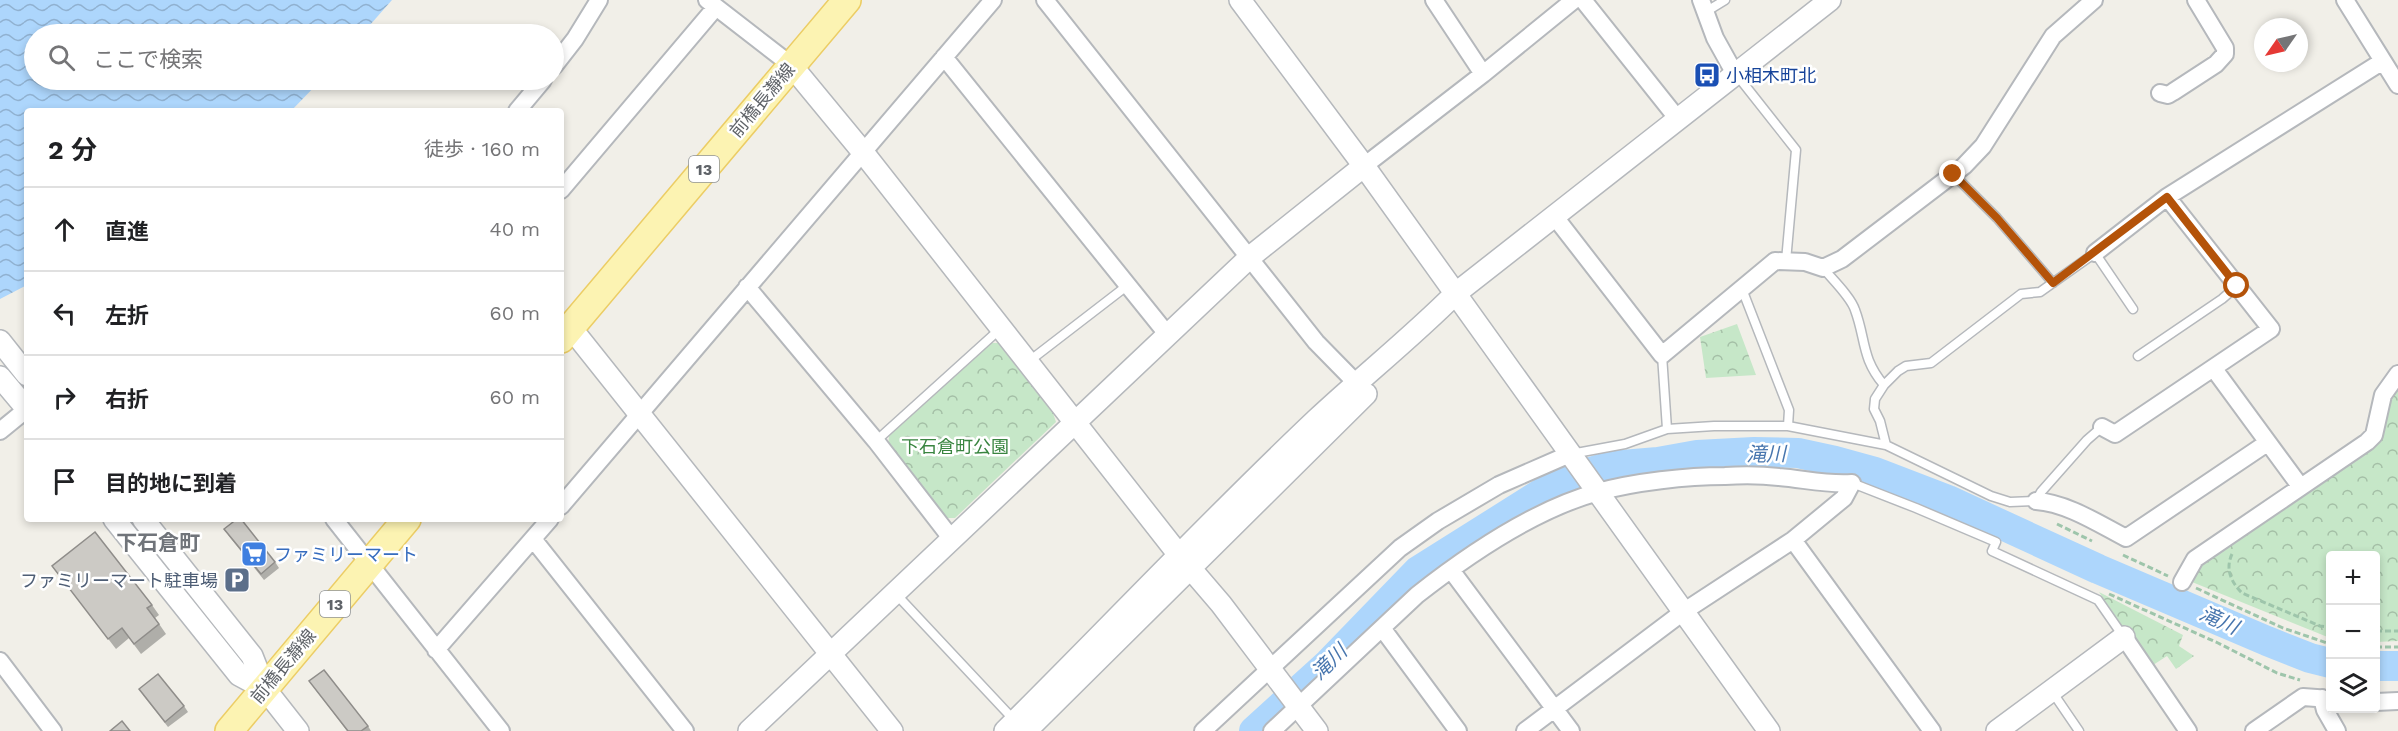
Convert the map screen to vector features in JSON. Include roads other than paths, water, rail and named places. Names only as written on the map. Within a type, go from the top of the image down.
[{"type":"main road","name":"前橋長瀞線","points":[[564,327],[847,0]]},
{"type":"main road","name":"前橋長瀞線","points":[[229,731],[404,522]]},
{"type":"street","points":[[564,53],[599,0]]},
{"type":"street","points":[[564,502],[993,0]]},
{"type":"street","points":[[1045,0],[1316,342],[1362,388]]},
{"type":"street","points":[[1240,0],[1364,166],[1769,731]]},
{"type":"street","points":[[1434,0],[1483,74]]},
{"type":"street","points":[[749,731],[1250,257],[1574,0]]},
{"type":"street","points":[[1583,0],[1677,118]]},
{"type":"street","points":[[1015,728],[1185,561],[1318,418],[1362,388],[1394,349],[1455,294],[1830,0]]},
{"type":"street","points":[[1555,217],[1662,355],[1775,261],[1805,262],[1823,268],[1854,251],[1953,174],[1983,146],[2053,36],[2094,0]]},
{"type":"street","points":[[2160,93],[2168,95],[2216,64],[2225,54],[2225,48],[2196,0]]},
{"type":"street","points":[[2345,0],[2398,85]]},
{"type":"street","points":[[564,186],[711,4],[791,65],[862,151],[1000,329],[1272,670],[1317,731]]},
{"type":"street","points":[[1704,5],[1715,38],[1735,74]]},
{"type":"street","points":[[944,57],[1167,334]]},
{"type":"street","points":[[2095,253],[2167,197],[2383,61]]},
{"type":"street","points":[[520,108],[535,90]]},
{"type":"street","points":[[2102,427],[2115,434],[2271,329],[2167,197]]},
{"type":"street","points":[[747,287],[876,441],[951,538]]},
{"type":"street","points":[[564,327],[638,413],[892,731]]},
{"type":"street","points":[[0,341],[24,371]]},
{"type":"street","points":[[2214,369],[2300,486]]},
{"type":"street","points":[[2182,582],[2195,559],[2367,442],[2374,435],[2383,395],[2398,374]]},
{"type":"street","points":[[0,377],[23,404],[0,431]]},
{"type":"street","points":[[2036,501],[2070,511],[2126,538],[2267,443]]},
{"type":"street","points":[[1203,731],[1272,670],[1400,548],[1438,521],[1499,485],[1572,456]]},
{"type":"street","points":[[1272,731],[1298,704],[1417,595],[1495,540],[1596,490],[1723,476],[1780,477],[1830,485],[1852,483]]},
{"type":"street","points":[[1525,731],[1683,612],[1793,540],[1845,498],[1852,483]]},
{"type":"street","points":[[116,522],[238,675],[265,689]]},
{"type":"street","points":[[145,522],[252,656],[265,689],[298,731]]},
{"type":"street","points":[[336,522],[501,731]]},
{"type":"street","points":[[436,650],[547,522]]},
{"type":"street","points":[[533,539],[685,731]]},
{"type":"street","points":[[1793,540],[1932,731]]},
{"type":"street","points":[[1451,570],[1571,731]]},
{"type":"street","points":[[1382,628],[1458,731]]},
{"type":"street","points":[[1997,731],[2124,637],[2188,731]]},
{"type":"street","points":[[0,661],[52,730]]},
{"type":"street","points":[[2254,731],[2303,697],[2326,699]]},
{"type":"street","points":[[2380,702],[2398,701]]},
{"type":"street","points":[[2327,713],[2337,731]]},
{"type":"lane","points":[[1704,5],[1725,0]]},
{"type":"lane","points":[[1735,74],[1796,150],[1786,261]]},
{"type":"lane","points":[[1953,174],[1997,218],[2053,283]]},
{"type":"lane","points":[[1886,445],[1880,421],[1874,409],[1875,399],[1884,385],[1906,366],[1931,363],[2021,294],[2040,292],[2095,253],[2133,309]]},
{"type":"lane","points":[[1823,268],[1853,304],[1866,356],[1875,374],[1884,385]]},
{"type":"lane","points":[[1028,363],[1128,285]]},
{"type":"lane","points":[[2138,356],[2222,299],[2237,286]]},
{"type":"lane","points":[[1742,289],[1789,410],[1788,426]]},
{"type":"lane","points":[[876,441],[1000,329]]},
{"type":"lane","points":[[1662,355],[1667,429]]},
{"type":"lane","points":[[1572,456],[1624,444],[1667,429],[1714,426],[1788,426],[1886,445],[1991,496],[2010,502],[2036,501],[2041,492],[2087,440],[2102,427]]},
{"type":"lane","points":[[1852,483],[1996,542],[1992,551],[2098,600],[2124,637]]},
{"type":"lane","points":[[895,592],[1015,728]]},
{"type":"lane","points":[[2051,690],[2079,731]]},
{"type":"water","points":[[0,0],[392,0],[371,24],[24,24],[24,90],[311,90],[294,108],[24,108],[24,287],[0,299]]},
{"type":"waterway","name":"滝川","points":[[1254,731],[1329,663],[1418,571],[1561,481],[1610,466],[1658,462],[1697,455],[1754,452],[1798,453],[1875,472],[1948,500],[2098,569],[2267,641],[2326,662]]},
{"type":"waterway","name":"滝川","points":[[2380,666],[2398,666]]},
{"type":"place","name":"小相木町北","points":[[1707,75]]},
{"type":"place","name":"ファミリーマート","points":[[254,554]]},
{"type":"place","name":"ファミリーマート駐車場","points":[[237,580]]},
{"type":"district","name":"下石倉町","points":[[158,542]]},
{"type":"park label","name":"下石倉町公園","points":[[955,446]]}]
